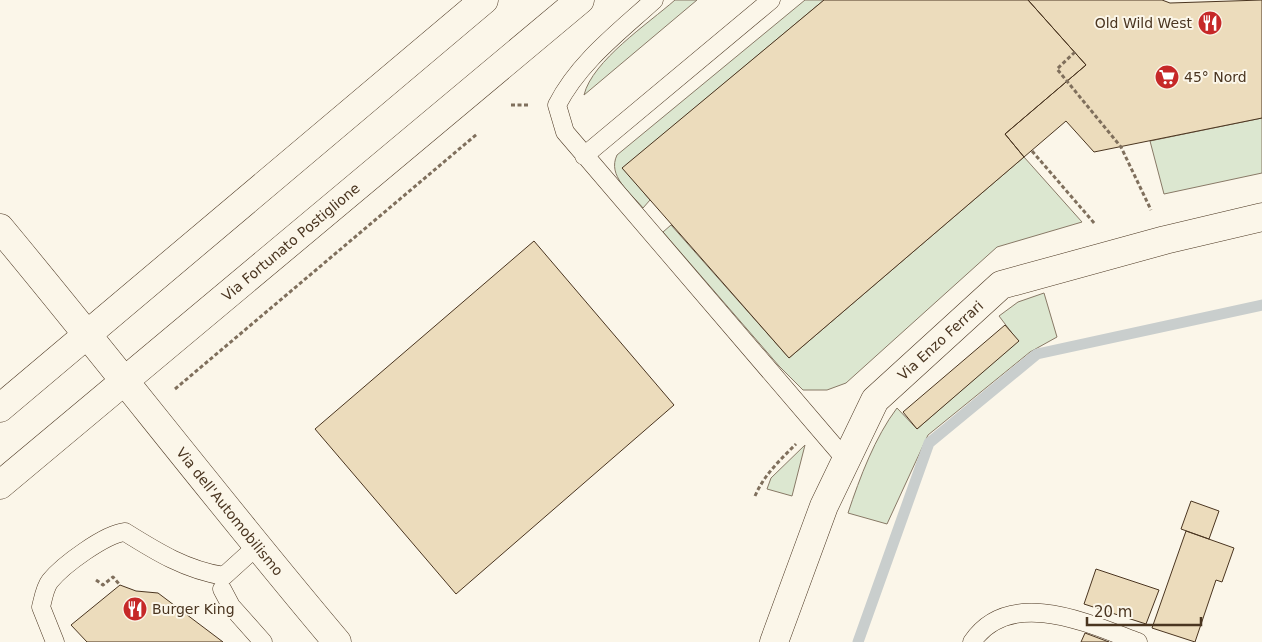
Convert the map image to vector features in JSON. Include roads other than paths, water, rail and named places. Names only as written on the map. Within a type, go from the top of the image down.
[{"type":"street","points":[[0,408],[484,0]]},
{"type":"street","name":"Via Fortunato Postiglione","points":[[0,484],[580,0]]},
{"type":"street","name":"Via Enzo Ferrari","points":[[774,642],[824,506],[875,400],[1001,285],[1165,240],[1262,217]]},
{"type":"street","name":"Via dell'Automobilismo","points":[[0,228],[125,380],[256,547],[337,642]]},
{"type":"lane","points":[[654,0],[593,55],[568,83],[557,105],[565,132],[846,460]]},
{"type":"lane","points":[[584,156],[771,0]]},
{"type":"lane","points":[[55,642],[51,637],[40,607],[49,582],[77,557],[115,532],[125,532],[177,564],[207,573],[223,582],[231,606],[263,642]]},
{"type":"lane","points":[[223,582],[256,547]]},
{"type":"lane","points":[[972,642],[978,633],[1009,615],[1040,612],[1080,620],[1138,642]]},
{"type":"waterway","points":[[858,642],[929,443],[1037,354],[1262,305]]},
{"type":"place","name":"Old Wild West","points":[[1210,23]]},
{"type":"place","name":"45° Nord","points":[[1167,77]]},
{"type":"place","name":"Burger King","points":[[135,609]]}]
